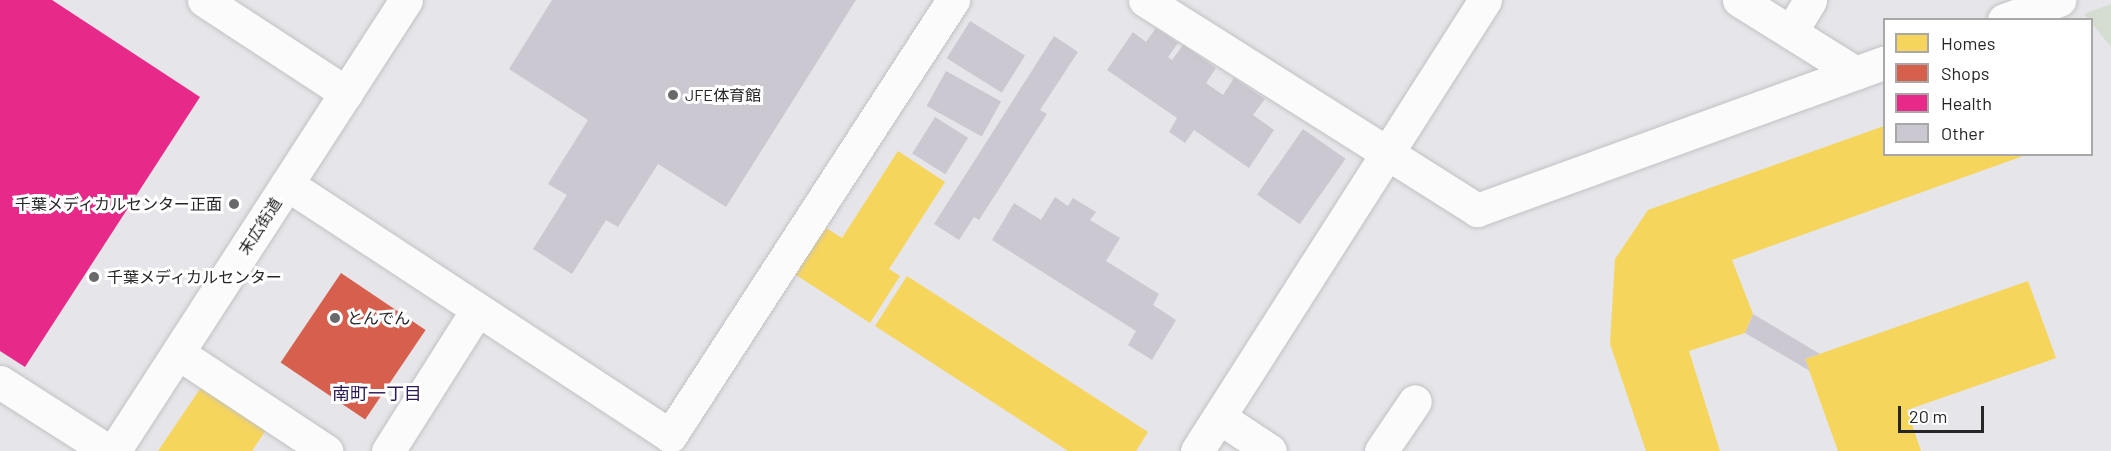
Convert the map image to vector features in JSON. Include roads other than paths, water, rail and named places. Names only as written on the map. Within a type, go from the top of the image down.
[{"type":"street","points":[[204,0],[346,93]]},
{"type":"street","name":"末広街道","points":[[114,451],[406,0]]},
{"type":"street","points":[[287,184],[476,312],[670,436],[954,0]]},
{"type":"street","points":[[1145,0],[1477,210],[1870,68]]},
{"type":"street","points":[[1197,451],[1485,0]]},
{"type":"street","points":[[1740,0],[1791,32],[1870,68]]},
{"type":"street","points":[[1791,32],[1810,0]]},
{"type":"street","points":[[2010,18],[2059,0]]},
{"type":"street","points":[[388,451],[476,312]]},
{"type":"street","points":[[178,353],[326,451]]},
{"type":"street","points":[[0,382],[108,451]]},
{"type":"street","points":[[1381,451],[1415,401]]},
{"type":"street","points":[[1219,417],[1270,451]]},
{"type":"place","name":"JFE体育館","points":[[673,95]]},
{"type":"place","name":"千葉メディカルセンター正面","points":[[234,204]]},
{"type":"place","name":"千葉メディカルセンター","points":[[94,277]]},
{"type":"place","name":"とんでん","points":[[335,318]]},
{"type":"district","name":"南町一丁目","points":[[377,393]]}]
